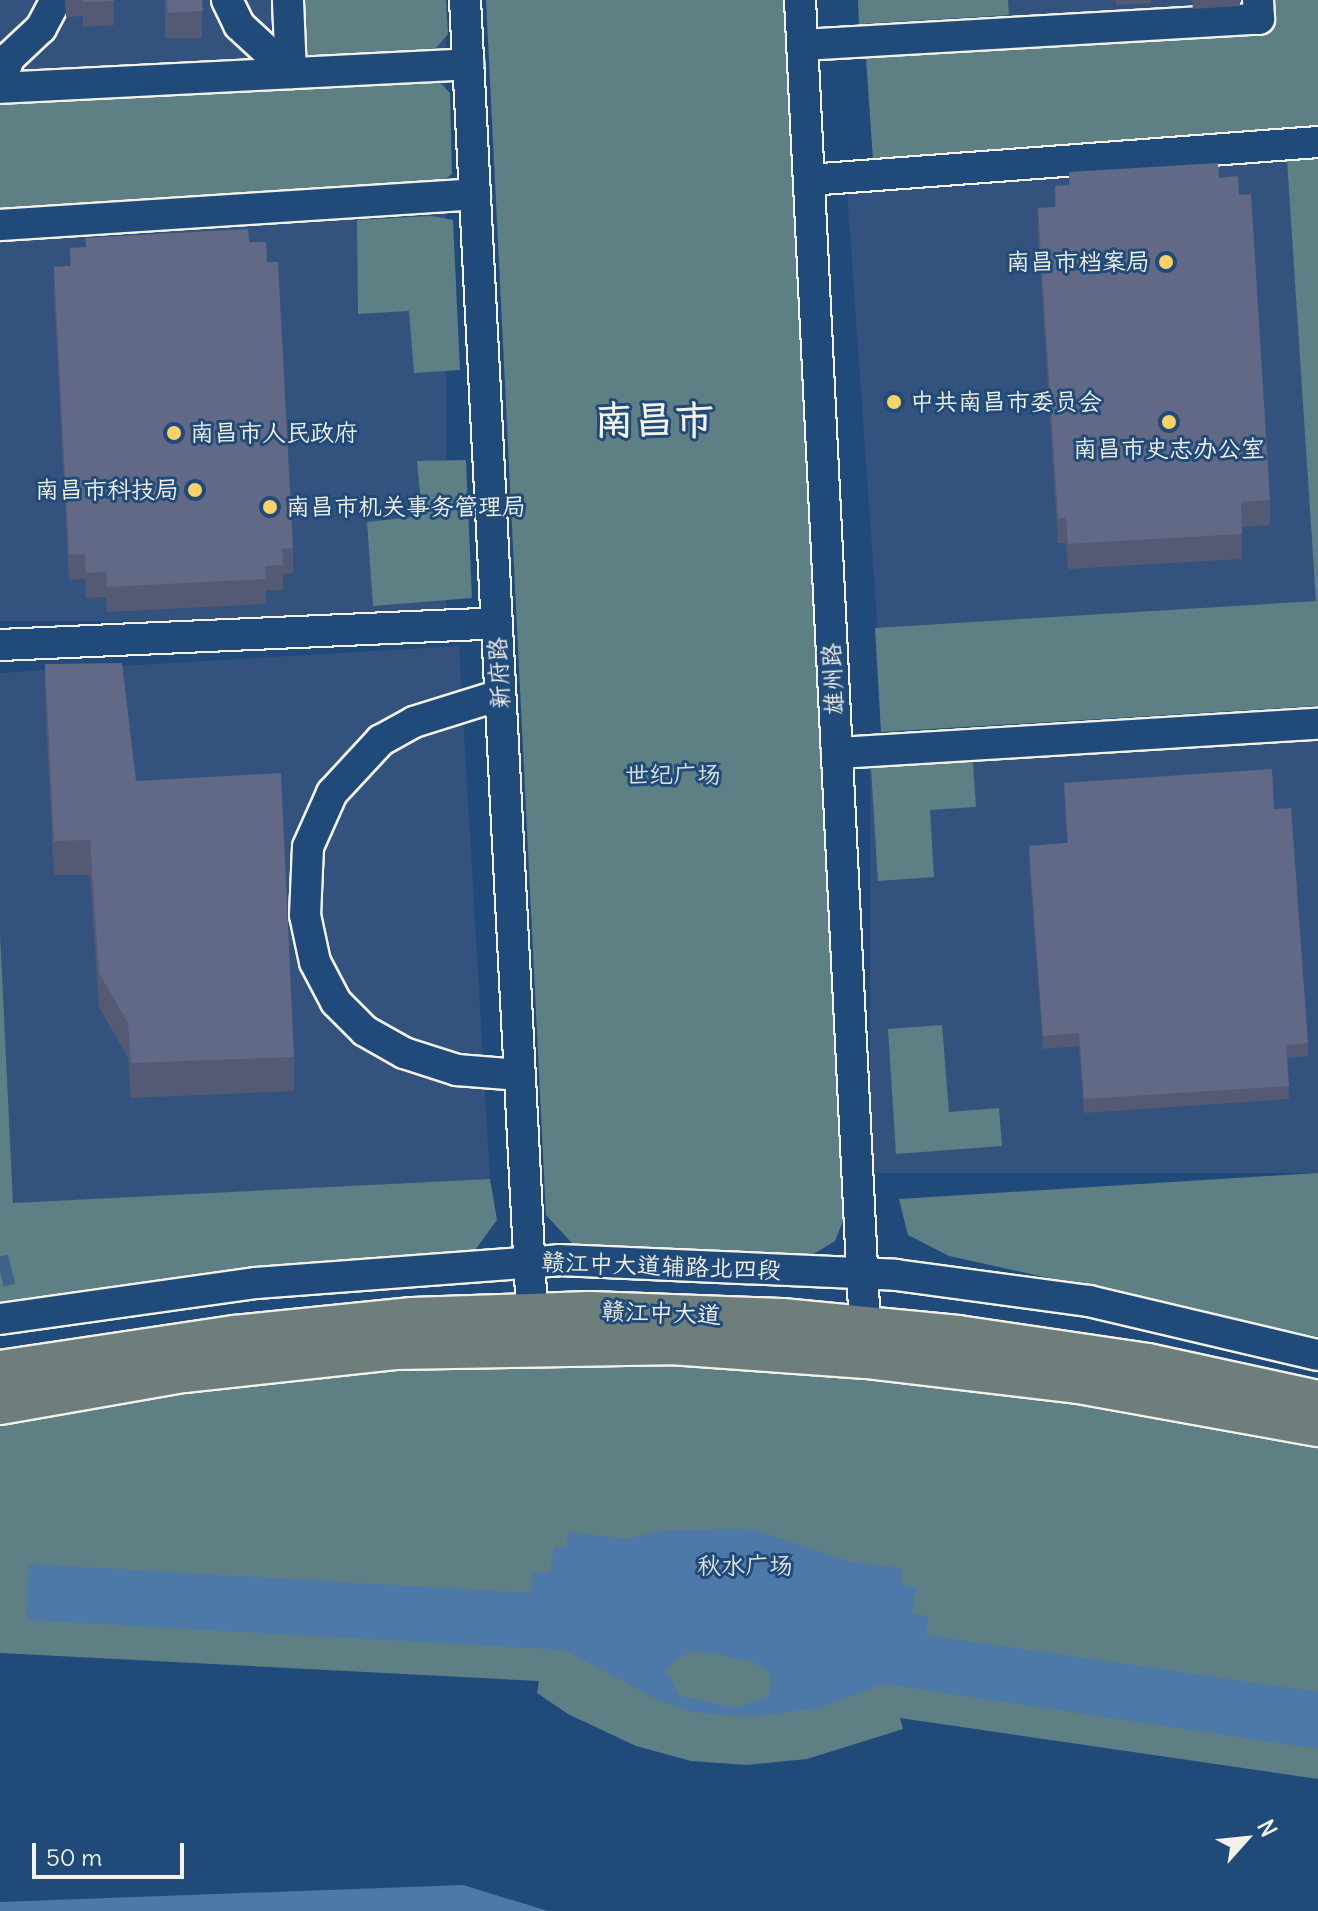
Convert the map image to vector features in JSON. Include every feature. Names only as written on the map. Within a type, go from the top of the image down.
[{"type":"main road","name":"赣江中大道","points":[[0,1370],[235,1335],[412,1317],[533,1329]]},
{"type":"main road","name":"赣江中大道","points":[[0,1405],[76,1389],[533,1329],[768,1317],[866,1342],[1318,1427]]},
{"type":"main road","name":"赣江中大道","points":[[866,1342],[1148,1363],[1318,1400]]},
{"type":"street","points":[[56,0],[41,28],[9,58],[0,86],[468,64]]},
{"type":"street","points":[[227,0],[239,25],[291,73]]},
{"type":"street","points":[[288,0],[291,73]]},
{"type":"street","name":"新府路","points":[[465,0],[533,1329]]},
{"type":"street","name":"雄州路","points":[[800,0],[866,1342]]},
{"type":"street","points":[[802,45],[1259,19],[1258,0]]},
{"type":"street","points":[[809,180],[1318,142]]},
{"type":"street","points":[[0,225],[475,194]]},
{"type":"street","points":[[0,645],[497,623]]},
{"type":"street","points":[[500,695],[414,722],[381,740],[332,793],[308,847],[304,904],[315,962],[336,1002],[365,1031],[404,1053],[457,1070],[520,1075]]},
{"type":"street","points":[[837,753],[1318,724]]},
{"type":"street","name":"赣江中大道辅路北四段","points":[[0,1319],[256,1283],[530,1263],[862,1274],[1089,1301],[1318,1355]]},
{"type":"shaded area","points":[[0,0],[446,0],[446,621],[0,621]]},
{"type":"shaded area","points":[[858,0],[1265,0],[1268,35],[866,58]]},
{"type":"shaded area","points":[[1287,161],[1318,601],[878,632],[847,192]]},
{"type":"shaded area","points":[[459,646],[490,1179],[13,1204],[0,932],[0,673]]},
{"type":"shaded area","points":[[870,741],[1318,741],[1318,1173],[870,1173]]},
{"type":"shaded area","points":[[752,1529],[852,1562],[902,1568],[901,1584],[916,1587],[912,1614],[928,1616],[926,1635],[1318,1692],[1318,1749],[884,1684],[819,1708],[750,1717],[692,1712],[660,1701],[564,1650],[27,1620],[29,1564],[532,1593],[533,1573],[550,1573],[554,1547],[567,1547],[568,1532],[627,1539],[664,1530]],"holes":[[[696,1651],[752,1661],[768,1672],[772,1685],[767,1697],[735,1708],[680,1696],[666,1671],[677,1658]]]},
{"type":"shaded area","points":[[463,1885],[548,1911],[0,1911],[0,1902]]},
{"type":"green space","points":[[304,0],[446,0],[448,34],[428,57],[306,60]]},
{"type":"green space","name":"世纪广场","points":[[486,0],[784,0],[845,1216],[835,1241],[804,1260],[580,1252],[546,1215]]},
{"type":"green space","points":[[858,0],[1008,0],[1009,15],[859,24]]},
{"type":"green space","points":[[1265,0],[1318,0],[1318,134],[873,160],[866,58],[1267,35]]},
{"type":"green space","points":[[434,77],[450,93],[452,174],[437,186],[0,210],[0,103]]},
{"type":"green space","points":[[1318,159],[1318,706],[881,732],[875,628],[1316,601],[1287,161]]},
{"type":"green space","points":[[431,216],[453,220],[460,370],[414,373],[409,311],[358,314],[357,220]]},
{"type":"green space","points":[[466,460],[472,598],[373,606],[367,522],[422,516],[417,461]]},
{"type":"green space","points":[[973,762],[976,807],[930,810],[934,877],[878,881],[871,768]]},
{"type":"green space","points":[[0,932],[13,1203],[490,1179],[497,1220],[470,1257],[0,1308]]},
{"type":"green space","points":[[942,1025],[949,1112],[999,1108],[1002,1146],[896,1154],[888,1029]]},
{"type":"green space","points":[[1318,1173],[1318,1337],[949,1256],[908,1235],[899,1199]]},
{"type":"green space","name":"秋水广场","points":[[602,1360],[959,1384],[1318,1449],[1318,1779],[900,1718],[903,1729],[807,1759],[747,1765],[691,1761],[636,1746],[568,1714],[537,1693],[539,1681],[0,1653],[0,1421],[369,1367]]},
{"type":"building","points":[[114,0],[114,1],[83,2]]},
{"type":"building","points":[[167,0],[202,0],[203,11],[168,13]]},
{"type":"building","points":[[1218,163],[1219,178],[1238,176],[1239,195],[1251,194],[1270,500],[1241,502],[1242,534],[1068,544],[1066,518],[1058,518],[1038,208],[1056,207],[1055,186],[1070,185],[1069,172]]},
{"type":"building","name":"南昌市人民政府","points":[[248,229],[249,242],[266,242],[267,262],[278,262],[293,548],[282,549],[283,565],[265,566],[266,579],[107,587],[106,572],[86,573],[85,554],[69,555],[54,267],[71,266],[70,248],[86,247],[85,238]]},
{"type":"building","points":[[122,663],[136,781],[281,773],[294,1057],[131,1063],[128,1023],[99,973],[90,840],[54,841],[45,664]]},
{"type":"building","points":[[1272,769],[1274,809],[1291,808],[1308,1043],[1286,1045],[1289,1086],[1084,1099],[1079,1033],[1043,1036],[1029,846],[1068,843],[1064,783]]},
{"type":"tunnel","points":[[0,1272],[12,1269]]},
{"type":"place","name":"南昌市档案局","points":[[1166,262]]},
{"type":"place","name":"中共南昌市委员会","points":[[894,402]]},
{"type":"place","name":"南昌市史志办公室","points":[[1169,422]]},
{"type":"place","name":"南昌市人民政府","points":[[174,433]]},
{"type":"place","name":"南昌市科技局","points":[[195,490]]},
{"type":"place","name":"南昌市机关事务管理局","points":[[270,507]]},
{"type":"district","name":"南昌市","points":[[654,420]]}]
